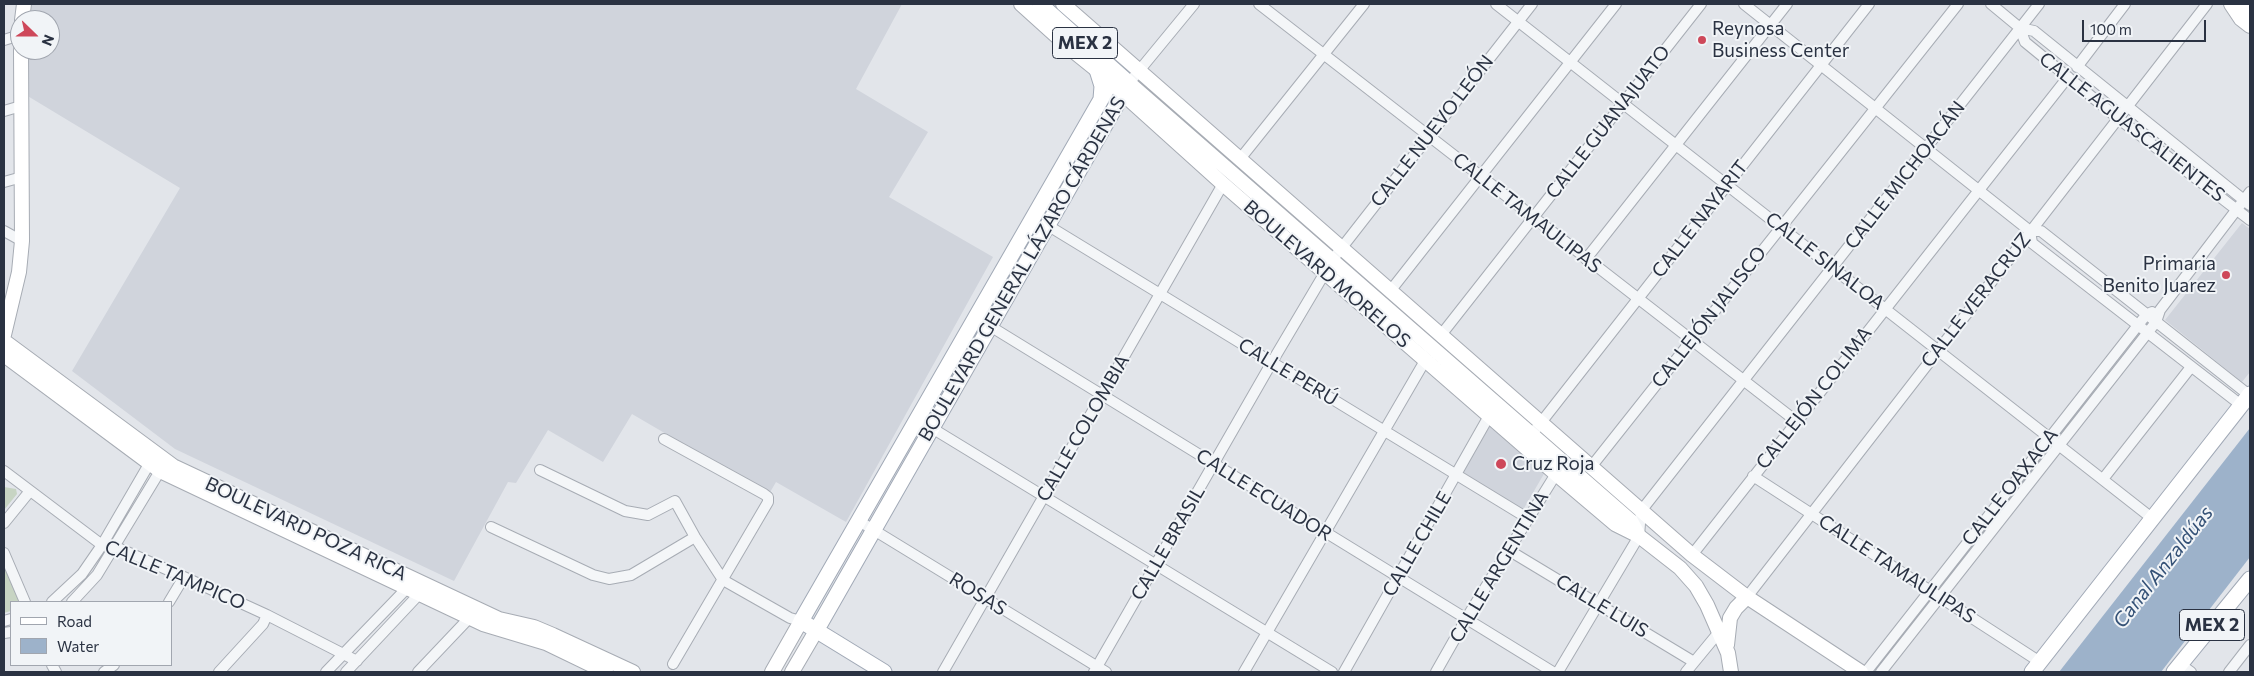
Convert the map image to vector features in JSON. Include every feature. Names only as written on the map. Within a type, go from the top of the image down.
[{"type":"main road","name":"BOULEVARD MORELOS","points":[[1021,4],[1097,70],[1121,86],[1334,259],[1532,434],[1560,468]]},
{"type":"main road","name":"BOULEVARD MORELOS","points":[[1040,4],[1121,86],[1223,184],[1426,359],[1489,416],[1638,523],[1666,534],[1747,598],[1861,672]]},
{"type":"main road","name":"BOULEVARD MORELOS","points":[[1063,4],[1591,467],[1638,523],[1690,578],[1707,605],[1719,632],[1728,653],[1731,672]]},
{"type":"main road","points":[[2232,4],[2248,14]]},
{"type":"main road","points":[[4,335],[19,272],[22,241],[21,60]]},
{"type":"main road","points":[[1097,70],[1102,86],[1101,99]]},
{"type":"main road","name":"BOULEVARD GENERAL LÁZARO CÁRDENAS","points":[[801,621],[1101,99],[1121,86]]},
{"type":"main road","name":"BOULEVARD GENERAL LÁZARO CÁRDENAS","points":[[792,672],[1048,223],[1121,86]]},
{"type":"main road","points":[[1048,223],[1048,214],[1058,191],[1058,188],[1052,184]]},
{"type":"main road","name":"BOULEVARD POZA RICA","points":[[4,341],[112,428],[158,462],[473,613],[496,629],[546,643],[606,672]]},
{"type":"main road","name":"BOULEVARD POZA RICA","points":[[4,355],[112,428]]},
{"type":"main road","points":[[2036,667],[2248,400]]},
{"type":"main road","name":"MEX 2","points":[[2182,670],[2249,583]]},
{"type":"main road","points":[[1728,653],[1727,632],[1730,618],[1736,608],[1747,598]]},
{"type":"main road","name":"BOULEVARD POZA RICA","points":[[473,613],[534,627],[633,672]]},
{"type":"main road","points":[[772,672],[801,621],[884,672]]},
{"type":"street","points":[[1121,86],[1139,71],[1194,4]]},
{"type":"street","name":"CALLE TAMAULIPAS","points":[[1259,4],[1796,421]]},
{"type":"street","points":[[1240,159],[1364,4]]},
{"type":"street","name":"CALLE SINALOA","points":[[1496,4],[2060,444],[2153,519]]},
{"type":"street","name":"CALLE NUEVO LEÓN","points":[[1334,259],[1532,4]]},
{"type":"street","points":[[1391,290],[1616,4]]},
{"type":"street","name":"CALLE GUANAJUATO","points":[[1441,335],[1701,4]]},
{"type":"street","points":[[1744,4],[1980,189],[2030,231],[2041,231],[2156,322],[2248,400]]},
{"type":"street","points":[[1586,259],[1786,4]]},
{"type":"street","name":"CALLE NAYARIT","points":[[1532,434],[1869,4]]},
{"type":"street","name":"CALLEJÓN JALISCO","points":[[1591,467],[1780,226],[1958,4]]},
{"type":"street","name":"CALLE AGUASCALIENTES","points":[[1990,4],[2020,28],[2034,31],[2128,108],[2248,199]]},
{"type":"street","name":"CALLE MICHOACÁN","points":[[1558,672],[1599,604],[1638,523],[1744,381],[2039,4]]},
{"type":"street","points":[[2077,66],[2125,4]]},
{"type":"street","name":"CALLE VERACRUZ","points":[[1747,598],[1810,513],[2128,108],[2207,4]]},
{"type":"street","name":"CALLE AGUASCALIENTES","points":[[2020,28],[2025,42],[2119,119],[2250,220]]},
{"type":"street","name":"CALLEJÓN COLIMA","points":[[1692,555],[2068,77]]},
{"type":"street","points":[[4,111],[21,106]]},
{"type":"street","points":[[4,182],[22,176]]},
{"type":"street","name":"CALLE COLOMBIA","points":[[943,672],[1223,184]]},
{"type":"street","name":"CALLE OAXACA","points":[[1881,672],[2156,322],[2160,310],[2236,210],[2248,199]]},
{"type":"street","name":"CALLE PERÚ","points":[[1048,223],[1160,294],[1529,519]]},
{"type":"street","points":[[4,231],[22,241]]},
{"type":"street","points":[[2030,231],[2032,243],[2147,333],[2191,367],[2248,400]]},
{"type":"street","name":"CALLE BRASIL","points":[[1099,671],[1155,566],[1213,464],[1334,259]]},
{"type":"street","points":[[2146,315],[2160,310]]},
{"type":"street","name":"CALLE OAXACA","points":[[1866,672],[2146,315]]},
{"type":"street","name":"CALLE ECUADOR","points":[[975,317],[1553,672]]},
{"type":"street","points":[[1244,672],[1426,359]]},
{"type":"street","points":[[2103,479],[2191,367]]},
{"type":"street","name":"CALLE CHILE","points":[[1344,672],[1489,416]]},
{"type":"street","points":[[917,419],[1155,566],[1332,672]]},
{"type":"street","points":[[664,440],[768,497],[768,502],[673,664]]},
{"type":"street","points":[[53,601],[82,574],[158,462]]},
{"type":"street","points":[[73,601],[97,575],[116,547],[158,462]]},
{"type":"street","name":"CALLE ARGENTINA","points":[[1436,672],[1466,619],[1560,468]]},
{"type":"street","points":[[540,470],[625,511],[648,515],[675,501],[695,537],[723,580],[790,618],[801,621]]},
{"type":"street","name":"CALLE TAMPICO","points":[[4,471],[102,545],[116,547],[184,577],[267,615],[357,660]]},
{"type":"street","name":"CALLE TAMAULIPAS","points":[[1753,476],[1940,597],[2036,667]]},
{"type":"street","points":[[4,523],[30,491]]},
{"type":"street","name":"ROSAS","points":[[859,520],[1099,671]]},
{"type":"street","points":[[491,527],[593,575],[608,579],[631,576],[695,537]]},
{"type":"street","name":"CALLE LUIS","points":[[1510,550],[1694,662]]},
{"type":"street","points":[[4,553],[25,601]]},
{"type":"street","points":[[171,601],[184,577]]},
{"type":"street","points":[[326,672],[417,587]]},
{"type":"street","points":[[346,672],[417,587]]},
{"type":"street","points":[[418,672],[473,613]]},
{"type":"street","points":[[218,672],[263,624],[267,615]]},
{"type":"street","points":[[1686,672],[1719,632]]},
{"type":"street","points":[[2229,672],[2250,645]]},
{"type":"shaded area","points":[[32,4],[902,4],[856,89],[928,132],[889,197],[993,257],[846,522],[776,482],[769,494],[632,414],[603,462],[548,430],[516,483],[508,482],[454,581],[175,449],[72,371],[180,188],[26,95],[27,60],[60,60],[60,10],[31,10]]},
{"type":"shaded area","name":"Primaria Benito Juarez","points":[[2242,223],[2250,229],[2250,372],[2242,382],[2165,320]]},
{"type":"shaded area","name":"Cruz Roja","points":[[1489,424],[1545,472],[1523,510],[1462,472]]},
{"type":"green space","points":[[4,487],[16,489],[17,494],[4,510]]},
{"type":"green space","points":[[4,562],[20,601],[10,601],[10,611],[4,613]]},
{"type":"water","name":"Canal Anzaldúas","points":[[2250,428],[2250,557],[2161,672],[2059,672]]},
{"type":"place","name":"Reynosa Business Center","points":[[1702,40]]},
{"type":"place","name":"Primaria Benito Juarez","points":[[2226,275]]},
{"type":"place","name":"Cruz Roja","points":[[1501,464]]}]
